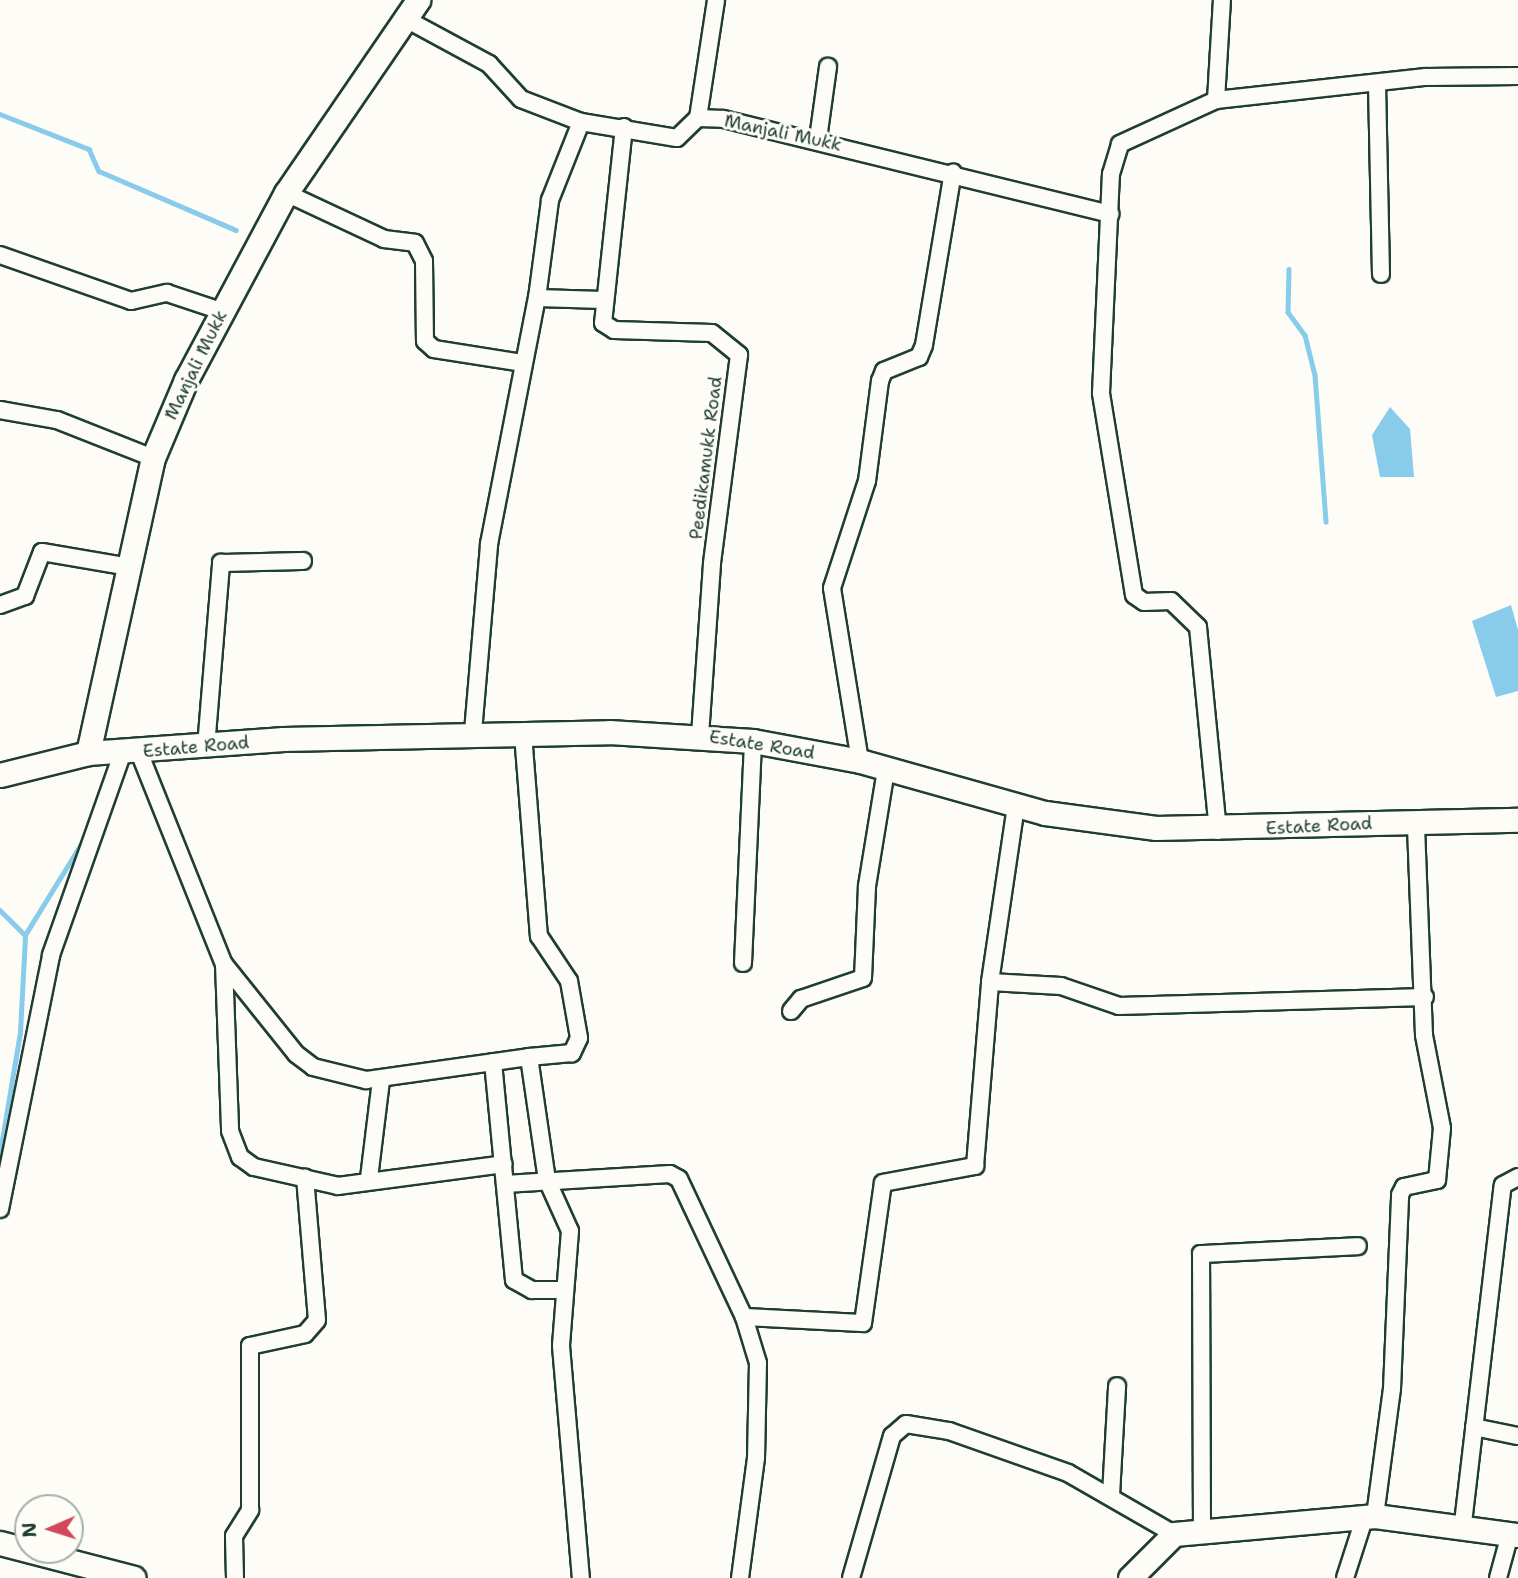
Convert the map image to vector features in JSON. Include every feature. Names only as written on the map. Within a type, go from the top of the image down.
[{"type":"street","points":[[698,118],[716,0]]},
{"type":"street","points":[[1216,100],[1222,0]]},
{"type":"street","name":"Manjali Mukk","points":[[88,753],[153,458],[221,311],[286,193],[411,9],[489,64],[521,99],[581,122],[624,127],[677,138],[698,118],[818,139],[1111,214]]},
{"type":"street","points":[[818,139],[828,67]]},
{"type":"street","points":[[1218,831],[1198,627],[1171,601],[1144,602],[1134,595],[1101,393],[1111,174],[1120,144],[1216,100],[1377,84],[1518,76]]},
{"type":"street","points":[[1377,84],[1381,274]]},
{"type":"street","points":[[473,732],[482,592],[522,363],[537,298],[550,200],[581,122]]},
{"type":"street","points":[[537,298],[603,300],[622,169],[624,127]]},
{"type":"street","points":[[860,761],[832,588],[867,481],[880,381],[884,371],[919,357],[924,345],[953,172]]},
{"type":"street","points":[[286,193],[384,240],[415,243],[424,261],[425,341],[434,349],[522,363]]},
{"type":"street","points":[[0,255],[131,301],[167,293],[221,311]]},
{"type":"street","name":"Peedikamukk Road","points":[[603,300],[603,323],[614,330],[712,333],[739,355],[712,564],[700,735]]},
{"type":"street","points":[[0,410],[57,420],[153,458]]},
{"type":"street","points":[[0,605],[25,596],[42,551],[130,567]]},
{"type":"street","points":[[206,747],[221,563],[303,561]]},
{"type":"street","name":"Estate Road","points":[[0,775],[88,753],[473,732],[700,735],[753,741],[860,761],[1016,806],[1097,822],[1218,831],[1518,820]]},
{"type":"street","points":[[131,752],[224,964],[305,1061],[336,1075],[381,1080],[529,1057],[572,1054],[579,1038],[569,981],[539,936],[523,734]]},
{"type":"street","points":[[743,963],[753,741]]},
{"type":"street","points":[[0,1209],[51,954],[131,752]]},
{"type":"street","points":[[791,1011],[801,999],[863,978],[867,886],[886,770]]},
{"type":"street","points":[[744,1317],[863,1323],[878,1190],[891,1180],[969,1169],[979,1158],[990,982],[1016,806]]},
{"type":"street","points":[[1345,1578],[1370,1516],[1392,1389],[1400,1195],[1404,1187],[1432,1186],[1439,1171],[1442,1128],[1424,1035],[1425,996],[1416,822]]},
{"type":"street","points":[[224,964],[234,1147],[254,1167],[353,1186],[503,1164]]},
{"type":"street","points":[[990,982],[1061,986],[1119,1006],[1425,996]]},
{"type":"street","points":[[529,1057],[547,1180],[569,1231],[562,1290],[582,1578]]},
{"type":"street","points":[[493,1062],[514,1280],[532,1290],[562,1290]]},
{"type":"street","points":[[369,1178],[381,1080]]},
{"type":"street","points":[[505,1184],[670,1174],[679,1179],[744,1317],[760,1381],[740,1578]]},
{"type":"street","points":[[1463,1523],[1503,1185],[1518,1177]]},
{"type":"street","points":[[235,1578],[234,1536],[250,1510],[250,1346],[305,1334],[317,1320],[304,1178]]},
{"type":"street","points":[[1202,1532],[1201,1254],[1358,1246]]},
{"type":"street","points":[[1111,1495],[1117,1387]]},
{"type":"street","points":[[851,1578],[892,1436],[906,1424],[949,1431],[1111,1495],[1174,1534],[1370,1516],[1463,1523],[1514,1534],[1498,1578]]},
{"type":"street","points":[[1474,1427],[1518,1436]]},
{"type":"street","points":[[1130,1578],[1174,1534]]},
{"type":"street","points":[[0,1543],[121,1576]]},
{"type":"water","points":[[1390,407],[1410,429],[1414,477],[1380,477],[1372,435]]},
{"type":"water","points":[[1511,605],[1518,630],[1518,691],[1496,697],[1472,621]]},
{"type":"waterway","points":[[0,114],[89,149],[99,171],[236,230]]},
{"type":"waterway","points":[[1289,269],[1288,312],[1305,335],[1315,375],[1326,522]]},
{"type":"waterway","points":[[0,1152],[20,1032],[25,935],[84,839]]},
{"type":"waterway","points":[[0,910],[25,935]]}]
